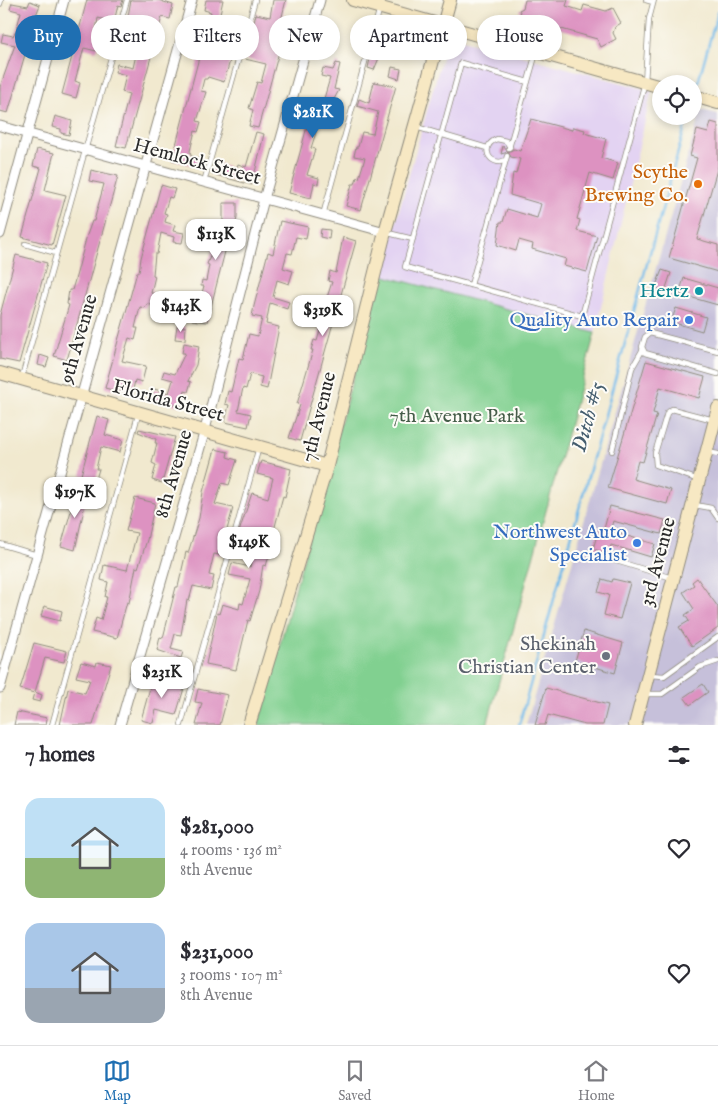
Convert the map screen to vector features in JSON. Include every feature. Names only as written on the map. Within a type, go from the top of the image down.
[{"type":"street","points":[[0,234],[64,0]]},
{"type":"street","name":"9th Avenue","points":[[0,688],[192,0]]},
{"type":"street","name":"8th Avenue","points":[[120,725],[205,430],[264,199],[320,0]]},
{"type":"street","points":[[353,0],[381,4],[413,15]]},
{"type":"street","name":"7th Avenue","points":[[446,15],[450,0]]},
{"type":"street","points":[[562,58],[652,84]]},
{"type":"street","name":"7th Avenue","points":[[249,725],[327,466],[385,232],[433,60]]},
{"type":"street","points":[[702,98],[718,103]]},
{"type":"street","name":"Hemlock Street","points":[[0,126],[385,232]]},
{"type":"street","name":"Florida Street","points":[[0,373],[327,466]]},
{"type":"street","name":"3rd Avenue","points":[[635,725],[699,480],[712,453],[716,414]]},
{"type":"lane","points":[[0,4],[1,0]]},
{"type":"lane","points":[[21,378],[126,0]]},
{"type":"lane","points":[[204,182],[255,0]]},
{"type":"lane","points":[[528,82],[462,64],[405,267],[582,316],[645,82],[649,19],[654,1],[646,0]]},
{"type":"lane","points":[[323,215],[381,4]]},
{"type":"lane","points":[[487,148],[493,140],[497,139],[506,142],[510,147],[534,60]]},
{"type":"lane","points":[[414,127],[487,148]]},
{"type":"lane","points":[[471,285],[507,158],[500,162],[492,160],[487,148]]},
{"type":"lane","points":[[385,232],[413,239]]},
{"type":"lane","points":[[25,244],[56,253]]},
{"type":"lane","points":[[612,451],[632,368],[643,349],[645,337],[650,333],[718,351]]},
{"type":"lane","points":[[643,349],[645,353],[718,374]]},
{"type":"lane","points":[[699,480],[656,465],[655,453],[667,413],[672,409],[716,414]]},
{"type":"lane","points":[[52,725],[139,413]]},
{"type":"lane","points":[[181,725],[259,446]]},
{"type":"lane","points":[[693,505],[712,508],[718,518]]},
{"type":"lane","points":[[0,544],[37,554]]},
{"type":"lane","points":[[597,555],[673,579]]},
{"type":"lane","points":[[648,675],[664,676],[718,637]]},
{"type":"lane","points":[[643,694],[662,694],[700,667],[718,661]]},
{"type":"shaded area","points":[[467,41],[477,44],[477,60],[537,60],[652,91],[595,333],[381,275],[441,60],[467,60]]},
{"type":"shaded area","points":[[702,110],[718,114],[718,725],[526,725],[697,125],[702,125]]},
{"type":"green space","name":"7th Avenue Park","points":[[381,275],[595,333],[487,725],[258,725]]},
{"type":"building","points":[[87,0],[123,0],[121,6],[118,5],[116,15],[91,15],[91,50],[84,48],[81,59],[81,23]]},
{"type":"building","points":[[131,0],[158,0],[173,5],[170,19],[165,18],[165,15],[128,15]]},
{"type":"building","points":[[206,0],[223,0],[220,15],[210,15],[211,12],[204,10]]},
{"type":"building","points":[[273,0],[286,0],[282,15],[270,15]]},
{"type":"building","points":[[525,0],[568,0],[566,6],[582,11],[584,5],[606,11],[613,8],[621,23],[615,27],[613,33],[616,39],[601,47],[597,39],[562,29],[562,15],[522,15],[519,10],[523,8]]},
{"type":"building","points":[[30,1],[40,5],[36,15],[20,15],[21,12],[10,9],[12,3],[28,6]]},
{"type":"building","points":[[256,14],[269,17],[269,60],[277,60],[258,128],[249,126],[253,110],[249,108],[257,82],[261,83],[266,64],[249,60],[259,60],[259,15]]},
{"type":"building","points":[[15,33],[15,45],[1,42],[3,34],[13,36]]},
{"type":"building","points":[[15,45],[15,60],[23,60],[8,113],[0,111],[0,87]]},
{"type":"building","points":[[71,60],[81,60],[75,81],[80,83],[76,98],[62,94]]},
{"type":"building","points":[[135,60],[150,60],[126,148],[116,146],[129,94],[122,92],[126,75],[115,72],[117,64],[133,68]]},
{"type":"building","points":[[198,60],[230,60],[224,82],[208,77],[204,79],[201,91],[206,92],[197,121],[201,122],[198,132],[195,131],[190,151],[191,156],[202,159],[200,167],[172,160]]},
{"type":"building","points":[[370,60],[378,60],[374,70],[368,68]]},
{"type":"building","points":[[336,63],[340,64],[334,89],[339,90],[325,116],[322,114],[311,148],[315,149],[307,175],[319,178],[318,184],[314,183],[311,198],[289,193],[311,112],[317,99],[323,102],[330,78],[321,76],[323,68],[333,70]]},
{"type":"building","points":[[392,67],[401,69],[399,79],[390,76]]},
{"type":"building","points":[[374,82],[396,86],[361,210],[346,206],[352,184],[355,184],[357,177],[359,178],[365,158],[354,156],[356,147],[358,147],[362,132],[373,134],[378,112],[357,106],[359,99],[369,103]]},
{"type":"building","points":[[55,116],[72,121],[69,135],[61,133],[61,129],[52,127]]},
{"type":"building","points":[[531,119],[572,130],[573,127],[585,130],[584,133],[606,139],[601,158],[618,163],[613,180],[590,173],[577,219],[580,220],[577,231],[597,236],[587,272],[564,266],[566,259],[532,249],[533,244],[519,240],[516,251],[497,245],[500,222],[503,222],[507,209],[537,218],[541,204],[510,195],[513,173],[516,174],[520,159],[511,157],[508,152],[514,149],[520,151]]},
{"type":"building","points":[[711,122],[718,124],[718,166],[697,239],[718,245],[718,272],[669,258],[697,158],[690,156],[697,130],[708,133]]},
{"type":"building","points":[[256,132],[264,134],[252,185],[212,174],[214,162],[236,170],[238,164],[246,167]]},
{"type":"building","points":[[503,146],[508,152],[501,154]]},
{"type":"building","points":[[37,149],[54,153],[45,190],[66,195],[52,245],[22,237],[41,168],[33,166]]},
{"type":"building","points":[[91,170],[118,176],[67,360],[54,356],[69,305],[67,304],[69,290],[72,290],[87,235],[92,221],[94,221],[104,184],[89,181]]},
{"type":"building","points":[[161,185],[175,189],[172,198],[169,197],[164,213],[167,214],[165,222],[175,225],[173,231],[184,233],[182,243],[173,242],[174,237],[161,233],[157,254],[155,254],[153,275],[155,276],[151,293],[167,297],[165,308],[147,304],[145,308],[140,307],[135,328],[138,328],[135,340],[129,338],[122,361],[146,366],[142,382],[135,380],[133,390],[122,388],[120,392],[105,388],[137,272],[139,272]]},
{"type":"building","points":[[223,203],[237,203],[237,218],[233,233],[230,232],[207,322],[192,320],[194,308],[197,309],[204,286],[201,286],[202,280],[206,281],[209,265],[207,264],[213,249],[203,246],[206,234],[217,237],[223,220]]},
{"type":"building","points":[[280,221],[308,227],[306,239],[296,237],[292,254],[287,253],[283,268],[293,271],[289,284],[277,280],[273,297],[289,302],[287,309],[270,303],[266,324],[279,327],[267,389],[260,387],[262,377],[250,374],[246,389],[243,388],[238,411],[251,414],[248,427],[225,422],[229,405],[225,404],[228,391],[231,392],[239,358],[243,359],[249,334],[258,336],[262,318],[252,316],[268,252],[273,254]]},
{"type":"building","points":[[321,229],[330,230],[329,239],[320,237]]},
{"type":"building","points":[[343,237],[356,241],[300,441],[289,438],[300,405],[297,404],[313,350],[311,350],[314,340],[317,341],[324,317],[321,316],[332,282],[328,281],[330,271],[336,273]]},
{"type":"building","points":[[16,255],[47,263],[19,363],[0,359],[0,315]]},
{"type":"building","points":[[662,270],[671,273],[665,291],[655,288]]},
{"type":"building","name":"Hertz","points":[[684,278],[718,288],[718,305],[679,294]]},
{"type":"building","name":"Quality Auto Repair","points":[[676,308],[706,317],[702,331],[671,322]]},
{"type":"building","points":[[177,326],[186,327],[185,340],[175,339]]},
{"type":"building","points":[[184,343],[199,346],[196,365],[188,381],[191,382],[188,392],[185,391],[181,406],[151,399],[154,389],[169,393],[173,380],[162,377],[164,371],[175,374],[185,353],[182,353]]},
{"type":"building","points":[[40,355],[49,358],[46,367],[38,365]]},
{"type":"building","points":[[646,361],[705,377],[699,398],[660,387],[653,413],[657,414],[643,462],[638,461],[633,479],[671,490],[667,504],[608,488]]},
{"type":"building","points":[[97,416],[109,420],[105,435],[123,440],[120,452],[101,447],[96,469],[99,469],[96,479],[81,475]]},
{"type":"building","points":[[139,429],[175,437],[162,483],[152,480],[156,465],[152,463],[157,443],[155,443],[156,439],[138,432]]},
{"type":"building","points":[[215,449],[228,452],[227,457],[237,460],[229,485],[222,483],[215,504],[233,508],[220,555],[214,554],[209,575],[214,576],[211,590],[193,586],[189,601],[187,600],[181,635],[175,634],[171,649],[183,652],[181,658],[157,650],[160,637],[163,638],[186,552],[188,553],[199,518],[203,492]]},
{"type":"building","points":[[261,461],[291,469],[285,497],[283,496],[272,538],[274,539],[266,566],[263,565],[259,591],[250,621],[248,620],[236,670],[206,664],[217,613],[219,614],[222,604],[239,609],[240,603],[243,604],[250,579],[229,575],[232,563],[250,567],[257,536],[239,532],[252,493],[268,498],[273,478],[257,474]]},
{"type":"building","points":[[78,486],[88,489],[87,493],[90,494],[88,501],[86,500],[75,550],[61,546]]},
{"type":"building","points":[[135,498],[155,503],[147,540],[138,568],[136,567],[129,603],[127,602],[117,638],[92,632],[96,618],[101,620],[107,597],[105,597],[108,582],[101,580],[104,565],[127,570],[137,533],[126,531]]},
{"type":"building","points":[[610,506],[665,520],[661,534],[613,521],[610,531],[655,544],[651,557],[611,545],[609,554],[593,549],[599,528],[604,529]]},
{"type":"building","points":[[697,578],[718,607],[718,628],[692,646],[679,627],[689,621],[685,615],[694,609],[683,592],[694,585],[692,582]]},
{"type":"building","points":[[602,579],[612,582],[613,579],[630,583],[620,619],[604,615],[609,595],[598,592]]},
{"type":"building","points":[[44,606],[62,611],[60,621],[41,616]]},
{"type":"building","points":[[584,631],[623,643],[615,673],[575,661]]},
{"type":"building","points":[[34,643],[67,651],[64,662],[45,658],[35,692],[42,695],[40,702],[32,700],[34,693],[20,689]]},
{"type":"building","points":[[81,662],[96,666],[97,662],[111,665],[93,725],[60,725],[68,689],[85,693],[90,680],[76,677]]},
{"type":"building","points":[[153,677],[185,685],[176,715],[156,710],[153,723],[141,720]]},
{"type":"building","points":[[703,684],[708,692],[690,705],[684,697]]},
{"type":"building","points":[[546,688],[608,705],[603,725],[585,725],[548,715],[545,725],[535,725]]},
{"type":"building","points":[[198,689],[228,695],[220,725],[196,725],[202,703],[195,702]]},
{"type":"building","points":[[17,712],[47,718],[46,725],[14,725]]},
{"type":"waterway","points":[[700,75],[718,11]]},
{"type":"waterway","name":"Ditch #5","points":[[519,725],[686,125]]},
{"type":"place","name":"Scythe Brewing Co.","points":[[698,184]]},
{"type":"place","name":"Hertz","points":[[699,291]]},
{"type":"place","name":"Quality Auto Repair","points":[[689,320]]},
{"type":"place","name":"Northwest Auto Specialist","points":[[637,543]]},
{"type":"place","name":"Shekinah Christian Center","points":[[606,656]]}]
